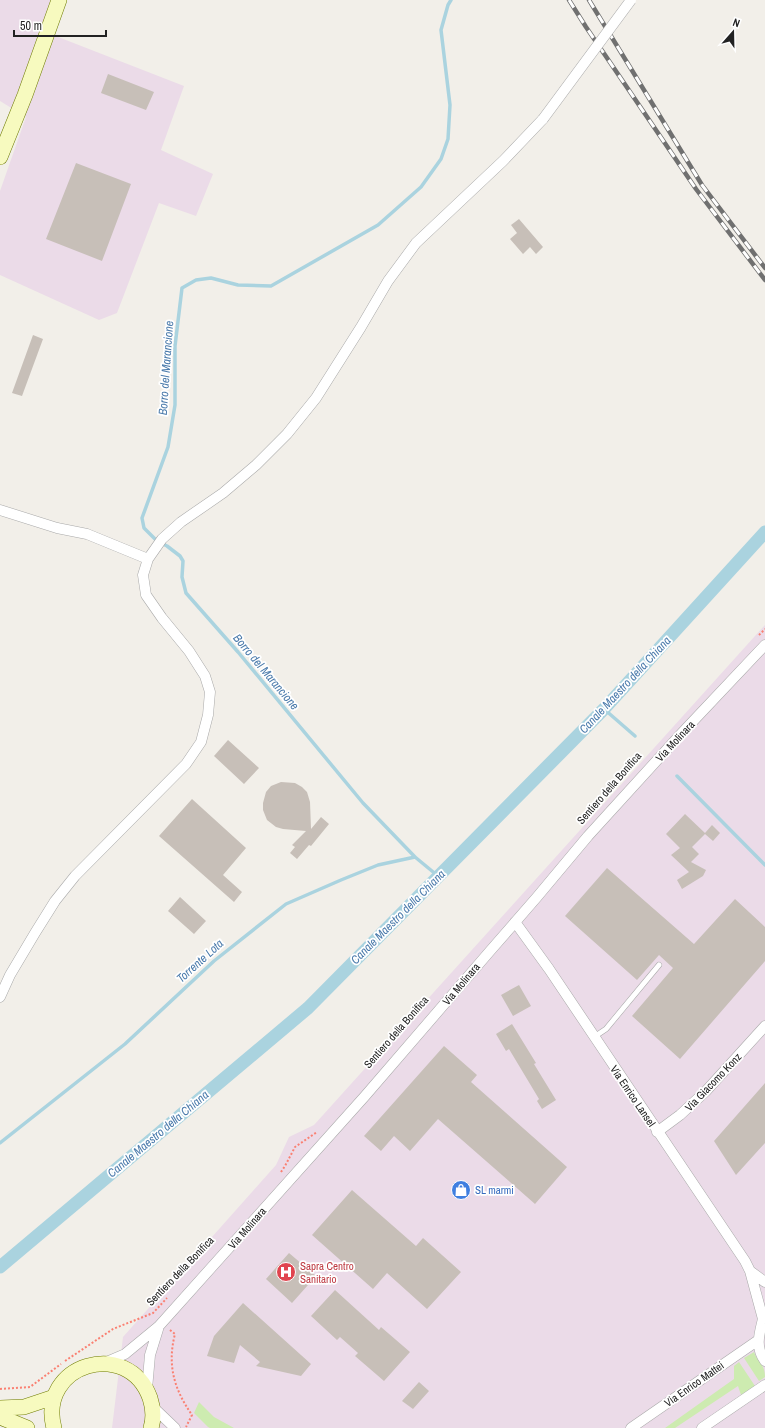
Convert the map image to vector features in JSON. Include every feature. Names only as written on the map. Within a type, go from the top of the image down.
[{"type":"main road","points":[[0,157],[25,94],[59,0]]},
{"type":"main road","points":[[54,1428],[51,1417],[54,1397],[62,1383],[74,1372],[88,1365],[104,1364],[121,1367],[136,1376],[147,1389],[153,1406],[151,1428]]},
{"type":"main road","points":[[0,1408],[24,1407],[54,1397]]},
{"type":"main road","points":[[0,1417],[26,1428]]},
{"type":"street","points":[[0,997],[10,976],[35,933],[63,891],[75,876],[186,764],[200,742],[208,715],[210,692],[205,676],[190,651],[162,618],[146,595],[143,575],[148,559],[162,539],[181,522],[223,493],[256,466],[287,434],[316,398],[388,281],[416,243],[503,161],[543,119],[631,0]]},
{"type":"street","points":[[0,510],[57,528],[87,534],[148,559]]},
{"type":"street","name":"Via Molinara","points":[[104,1364],[125,1354],[159,1326],[366,1096],[599,825],[680,735],[765,645]]},
{"type":"street","name":"Via Enrico Lansel","points":[[515,922],[549,969],[745,1261],[750,1271],[764,1318]]},
{"type":"street","name":"Via Giacomo Konz","points":[[657,1132],[680,1116],[706,1091],[765,1026]]},
{"type":"street","name":"Via Enrico Lansel","points":[[750,1271],[765,1282]]},
{"type":"street","points":[[764,1318],[757,1341],[761,1355],[765,1361]]},
{"type":"street","name":"Via Molinara","points":[[147,1389],[150,1355],[159,1326]]},
{"type":"street","name":"Via Enrico Mattei","points":[[631,1428],[757,1341]]},
{"type":"street","points":[[702,1428],[765,1385]]},
{"type":"street","points":[[153,1406],[175,1428]]},
{"type":"lane","points":[[594,1037],[606,1029],[659,965]]},
{"type":"path","points":[[754,640],[765,628]]},
{"type":"path","points":[[277,1177],[285,1166],[295,1147],[320,1130]]},
{"type":"path","name":"Sentiero della Bonifica","points":[[0,1389],[30,1387],[62,1363],[113,1329],[153,1313],[168,1297]]},
{"type":"path","points":[[171,1330],[175,1334],[171,1348],[173,1376],[181,1398],[192,1415],[187,1426]]},
{"type":"shaded area","points":[[0,0],[53,0],[53,35],[184,86],[161,150],[213,174],[196,216],[159,203],[117,313],[99,320],[0,275],[0,191],[26,117],[0,101]]},
{"type":"shaded area","points":[[765,625],[765,1428],[112,1428],[123,1337],[276,1165],[289,1137],[314,1125]]},
{"type":"green space","points":[[754,1352],[757,1359],[763,1366],[765,1373],[765,1377],[759,1381],[744,1358]]},
{"type":"green space","points":[[739,1362],[755,1386],[741,1395],[738,1386],[675,1428],[665,1428],[734,1379],[734,1366]]},
{"type":"green space","points":[[199,1402],[214,1417],[234,1428],[208,1427],[194,1413]]},
{"type":"building","points":[[108,74],[154,92],[146,110],[101,93]]},
{"type":"building","points":[[76,163],[131,184],[102,261],[46,239]]},
{"type":"building","points":[[519,219],[543,247],[536,254],[530,247],[523,254],[510,239],[517,233],[511,225]]},
{"type":"building","points":[[33,335],[43,339],[22,396],[12,393]]},
{"type":"building","points":[[228,740],[259,768],[244,784],[214,756]]},
{"type":"building","points":[[281,782],[295,783],[307,792],[310,802],[311,829],[321,817],[329,824],[311,846],[309,845],[297,859],[290,853],[295,847],[292,845],[306,831],[276,827],[267,820],[263,810],[266,792],[271,786]]},
{"type":"building","points":[[192,799],[246,848],[223,875],[242,892],[234,902],[159,836]]},
{"type":"building","points":[[685,814],[705,833],[712,825],[720,833],[713,841],[705,834],[692,847],[699,854],[691,862],[706,870],[703,876],[682,889],[677,880],[689,872],[671,855],[680,848],[666,834]]},
{"type":"building","points":[[607,868],[694,944],[735,899],[765,927],[765,961],[680,1059],[632,1016],[673,968],[659,955],[637,980],[565,916]]},
{"type":"building","points":[[180,897],[206,921],[194,934],[168,911]]},
{"type":"building","points":[[519,985],[531,1006],[513,1016],[501,995]]},
{"type":"building","points":[[512,1024],[536,1063],[534,1064],[556,1100],[542,1109],[537,1101],[539,1099],[509,1049],[506,1051],[496,1034]]},
{"type":"building","points":[[444,1046],[477,1075],[471,1082],[567,1167],[535,1204],[438,1119],[410,1151],[394,1136],[381,1151],[364,1136]]},
{"type":"building","points":[[765,1083],[765,1143],[736,1175],[714,1141]]},
{"type":"building","points":[[352,1190],[416,1246],[423,1238],[461,1272],[427,1309],[387,1273],[373,1289],[312,1235]]},
{"type":"building","points":[[289,1253],[316,1276],[292,1303],[266,1279]]},
{"type":"building","points":[[335,1290],[379,1330],[381,1327],[410,1352],[384,1381],[355,1356],[358,1353],[340,1337],[337,1340],[311,1316]]},
{"type":"building","points":[[243,1303],[311,1364],[301,1376],[256,1366],[260,1362],[240,1345],[234,1363],[207,1356],[214,1336]]},
{"type":"building","points":[[419,1382],[429,1391],[413,1409],[402,1401]]},
{"type":"waterway","name":"Borro del Marancione","points":[[415,857],[363,803],[238,652],[186,593],[182,577],[183,561],[180,556],[167,546],[157,541],[144,528],[142,518],[168,447],[175,405],[175,346],[182,288],[196,280],[211,278],[238,285],[271,286],[378,225],[421,187],[441,159],[448,139],[450,105],[441,30],[448,5],[451,0]]},
{"type":"waterway","name":"Canale Maestro della Chiana","points":[[0,1267],[308,1008],[604,709],[765,532]]},
{"type":"waterway","points":[[604,709],[635,736]]},
{"type":"waterway","points":[[677,776],[765,865]]},
{"type":"waterway","name":"Torrente Lota","points":[[0,1143],[125,1044],[214,961],[286,904],[378,865],[415,857],[438,876]]},
{"type":"railway","points":[[569,0],[696,189],[765,280]]},
{"type":"railway","points":[[589,0],[702,185],[765,268]]},
{"type":"place","name":"SL marmi","points":[[461,1190]]},
{"type":"place","name":"Sapra Centro Sanitario","points":[[286,1272]]}]
